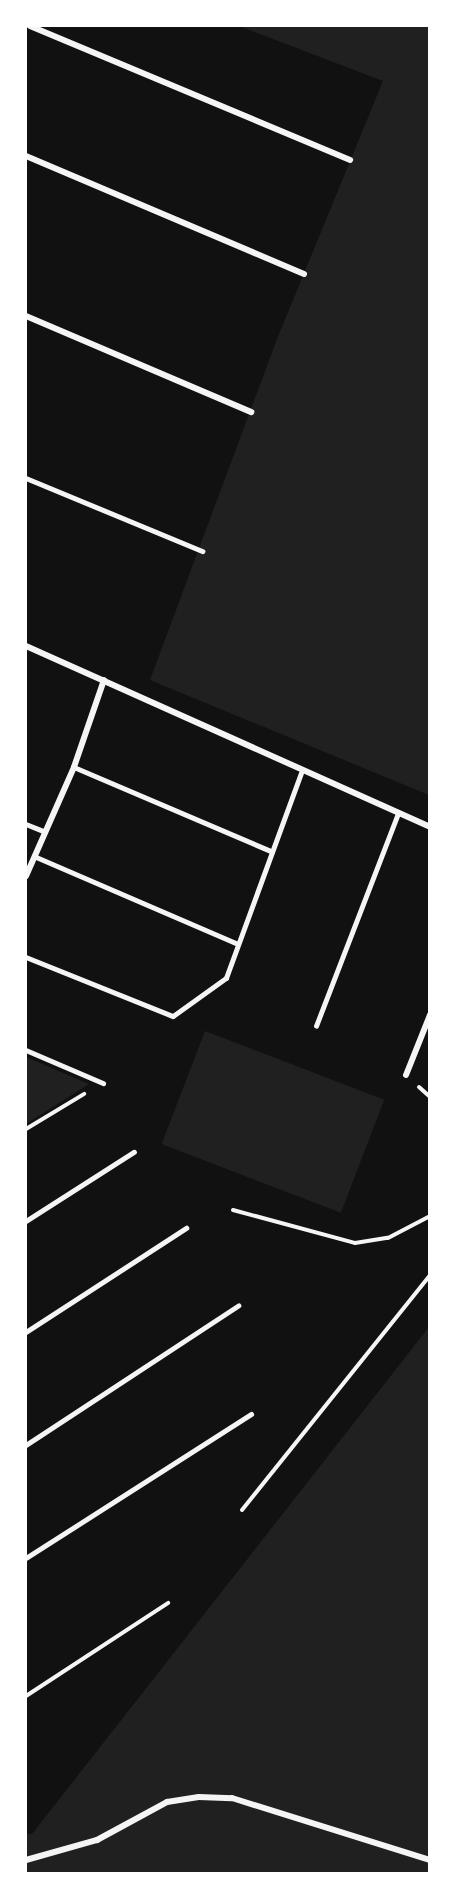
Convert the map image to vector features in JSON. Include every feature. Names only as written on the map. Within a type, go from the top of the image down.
[{"type":"street","points":[[30,26],[350,160]]},
{"type":"street","points":[[26,156],[304,274]]},
{"type":"street","points":[[26,316],[251,412]]},
{"type":"street","points":[[26,646],[104,680],[300,773],[429,827]]},
{"type":"street","points":[[26,876],[43,831],[74,767],[104,680]]},
{"type":"street","points":[[406,1075],[429,1015]]},
{"type":"street","points":[[26,1860],[97,1840],[167,1802],[199,1797],[232,1798],[429,1860]]},
{"type":"lane","points":[[26,478],[202,551]]},
{"type":"lane","points":[[74,767],[269,850]]},
{"type":"lane","points":[[26,957],[174,1016],[226,978],[269,850],[300,773]]},
{"type":"lane","points":[[316,1026],[398,813]]},
{"type":"lane","points":[[26,824],[43,831]]},
{"type":"lane","points":[[34,856],[236,943]]},
{"type":"lane","points":[[26,1050],[103,1083]]},
{"type":"lane","points":[[26,1221],[134,1152]]},
{"type":"lane","points":[[26,1332],[186,1228]]},
{"type":"lane","points":[[26,1445],[238,1306]]},
{"type":"lane","points":[[26,1558],[252,1414]]},
{"type":"path","points":[[26,1129],[103,1083]]},
{"type":"path","points":[[233,1210],[355,1243],[388,1238],[429,1216]]},
{"type":"path","points":[[242,1510],[429,1275]]},
{"type":"path","points":[[26,1696],[168,1604]]},
{"type":"shaded area","points":[[239,26],[429,26],[429,795],[150,680],[277,339],[383,81]]},
{"type":"shaded area","points":[[205,1031],[384,1100],[341,1213],[162,1144]]},
{"type":"shaded area","points":[[26,1057],[89,1084],[26,1124]]},
{"type":"shaded area","points":[[429,1327],[429,1873],[26,1873],[26,1834],[32,1834]]}]
